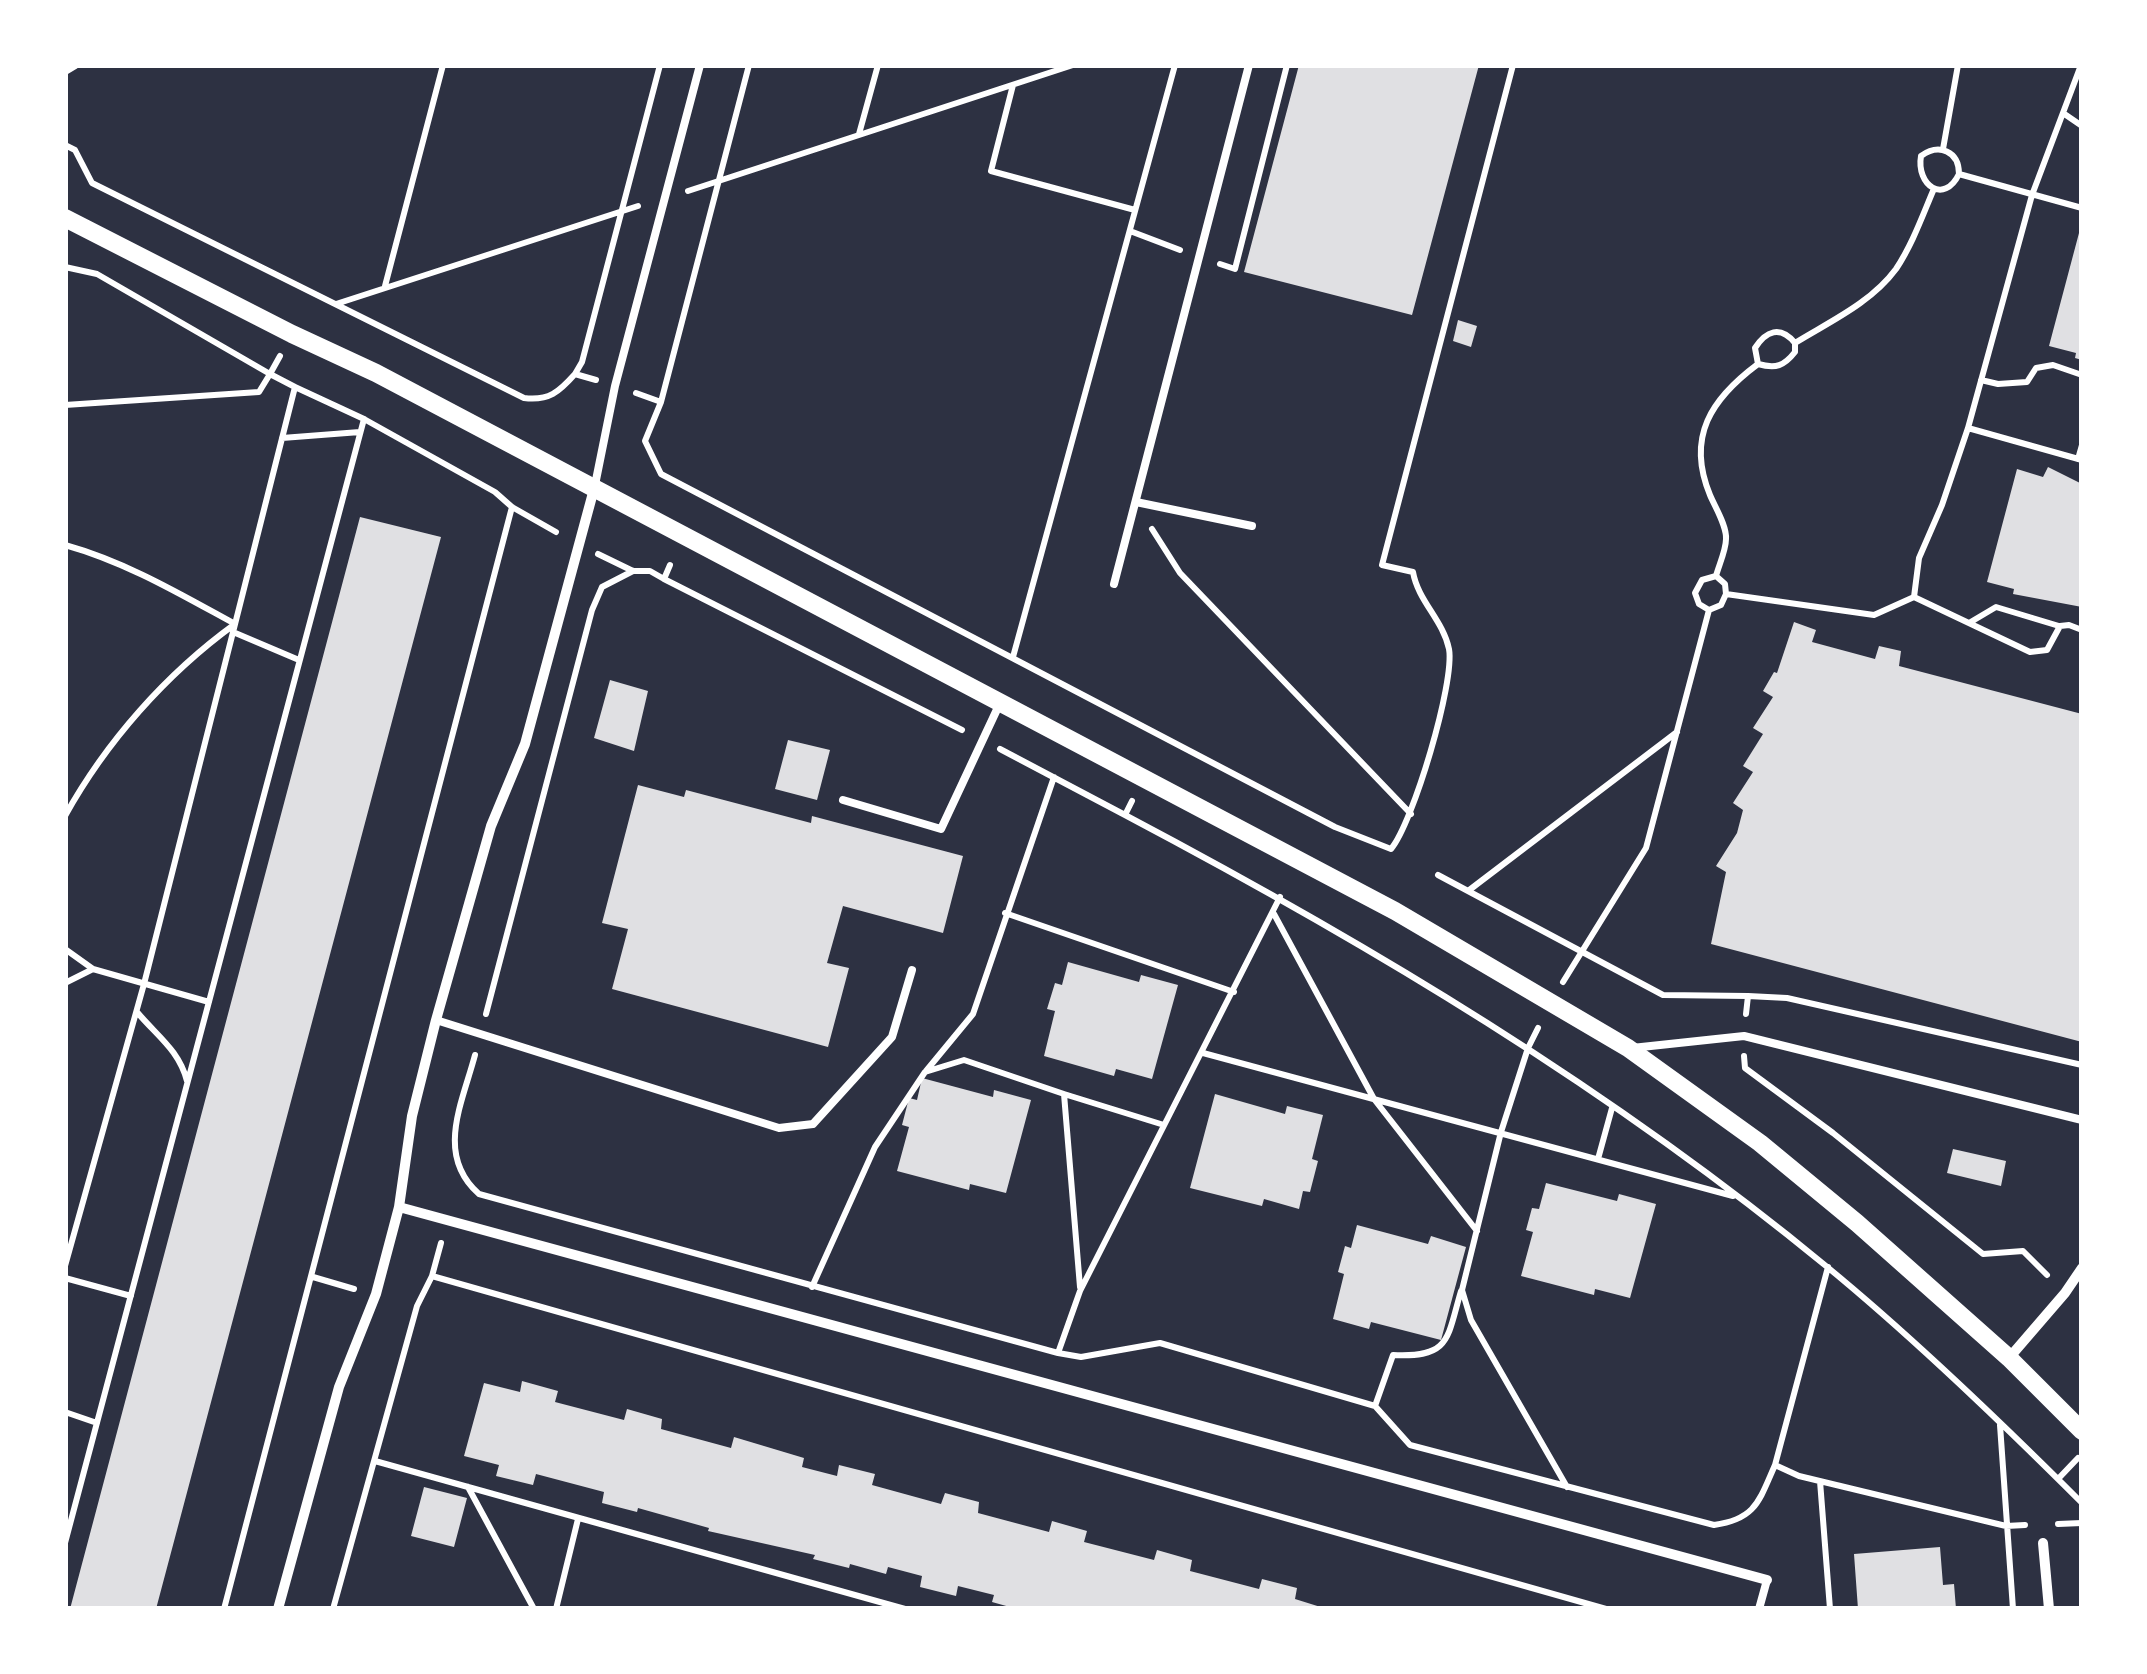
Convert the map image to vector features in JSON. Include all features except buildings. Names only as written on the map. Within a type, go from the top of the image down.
[{"type":"street","points":[[65,218],[376,374],[1394,910],[1628,1048],[1760,1142],[1857,1222],[2009,1358],[2082,1430]]},
{"type":"street","points":[[278,1609],[339,1387],[376,1294],[399,1208],[412,1116],[436,1020],[491,826],[525,744],[594,489]]},
{"type":"street","points":[[399,1208],[1767,1580]]},
{"type":"street","points":[[2009,1358],[2082,1268]]},
{"type":"street","points":[[2043,1543],[2048,1609]]},
{"type":"lane","points":[[65,67],[75,65]]},
{"type":"lane","points":[[594,489],[614,386],[700,65]]},
{"type":"lane","points":[[1114,584],[1250,65]]},
{"type":"lane","points":[[1136,502],[1252,526]]},
{"type":"lane","points":[[843,800],[940,828],[1000,703]]},
{"type":"lane","points":[[436,1020],[779,1128],[813,1124],[892,1038],[912,970]]},
{"type":"lane","points":[[1628,1048],[1744,1036],[2082,1120]]},
{"type":"lane","points":[[1759,1609],[1767,1580]]},
{"type":"path","points":[[385,288],[443,65]]},
{"type":"path","points":[[65,145],[75,150],[92,183],[524,398],[541,400],[563,388],[582,362],[660,65]]},
{"type":"path","points":[[749,65],[661,402],[646,442],[661,474],[1335,827],[1391,849],[1400,839],[1410,814],[1450,675],[1448,647],[1415,586],[1412,572],[1382,565],[1512,65]]},
{"type":"path","points":[[858,135],[878,65]]},
{"type":"path","points":[[1073,65],[1013,85],[991,172],[1136,210]]},
{"type":"path","points":[[1013,658],[1175,65]]},
{"type":"path","points":[[1942,149],[1958,65]]},
{"type":"path","points":[[1914,597],[1919,558],[1968,428],[2032,196],[2081,65]]},
{"type":"path","points":[[2063,114],[2082,126]]},
{"type":"path","points":[[1942,149],[1953,154],[1959,174],[1954,184],[1943,191],[1933,191],[1919,169],[1921,156],[1942,149]]},
{"type":"path","points":[[1959,174],[2082,208]]},
{"type":"path","points":[[1794,343],[1867,298],[1894,271],[1933,191]]},
{"type":"path","points":[[65,267],[97,274],[270,374],[364,419],[495,492],[512,508],[578,544],[633,571],[650,571],[1280,897],[1528,1048],[1739,1197],[1828,1267],[2082,1502]]},
{"type":"path","points":[[65,405],[259,392],[315,294]]},
{"type":"path","points":[[1776,330],[1788,335],[1795,352],[1786,364],[1772,368],[1758,364],[1755,348],[1763,335],[1776,330]]},
{"type":"path","points":[[1716,576],[1727,537],[1705,483],[1699,438],[1731,384],[1758,364]]},
{"type":"path","points":[[1982,380],[1998,384],[2028,382],[2036,368],[2053,365],[2076,370],[2082,376]]},
{"type":"path","points":[[576,374],[661,402]]},
{"type":"path","points":[[65,1266],[144,984],[296,388]]},
{"type":"path","points":[[65,1543],[364,419]]},
{"type":"path","points":[[1968,428],[2080,460],[2082,445]]},
{"type":"path","points":[[282,438],[360,432]]},
{"type":"path","points":[[1136,502],[1180,573],[1410,814]]},
{"type":"path","points":[[224,1609],[512,508]]},
{"type":"path","points":[[65,545],[94,553],[159,582],[234,628],[299,660]]},
{"type":"path","points":[[664,579],[670,565]]},
{"type":"path","points":[[1708,610],[1721,605],[1726,594],[1726,584],[1716,576]]},
{"type":"path","points":[[1708,610],[1699,604],[1695,593],[1702,580],[1716,576]]},
{"type":"path","points":[[1726,594],[1874,614],[1914,597],[2030,652],[2047,650],[2060,626]]},
{"type":"path","points":[[1968,624],[1996,608],[2082,630]]},
{"type":"path","points":[[1375,1406],[1393,1356],[1434,1352],[1445,1342],[1478,1232],[1500,1132],[1528,1048],[1580,953],[1646,848],[1708,610]]},
{"type":"path","points":[[65,816],[111,747],[162,686],[207,644],[234,628]]},
{"type":"path","points":[[1468,891],[1677,732]]},
{"type":"path","points":[[1125,815],[1162,736]]},
{"type":"path","points":[[812,1287],[875,1147],[925,1072],[973,1014],[1054,777]]},
{"type":"path","points":[[1438,875],[1663,995],[1787,998],[2082,1065]]},
{"type":"path","points":[[1280,897],[1080,1290],[1058,1353],[1081,1357],[1160,1342],[1375,1406],[1410,1445],[1714,1525],[1747,1516],[1760,1500],[1774,1465],[1828,1267]]},
{"type":"path","points":[[1005,913],[1234,992]]},
{"type":"path","points":[[1274,914],[1374,1099],[1478,1232]]},
{"type":"path","points":[[65,949],[93,969],[209,1002]]},
{"type":"path","points":[[65,983],[93,969]]},
{"type":"path","points":[[1748,996],[1744,1068],[1833,1132],[1982,1254],[2023,1251],[2065,1293]]},
{"type":"path","points":[[136,1012],[166,1040],[183,1065],[187,1082]]},
{"type":"path","points":[[1203,1053],[1739,1197]]},
{"type":"path","points":[[925,1072],[964,1060],[1164,1126]]},
{"type":"path","points":[[1064,1094],[1080,1290]]},
{"type":"path","points":[[1598,1159],[1612,1108]]},
{"type":"path","points":[[333,1609],[418,1306],[432,1276],[1606,1609]]},
{"type":"path","points":[[313,1277],[360,1290]]},
{"type":"path","points":[[65,1278],[130,1296]]},
{"type":"path","points":[[1462,1290],[1470,1320],[1567,1488]]},
{"type":"path","points":[[406,1303],[418,1306]]},
{"type":"path","points":[[65,1412],[97,1422]]},
{"type":"path","points":[[2000,1423],[2012,1609]]},
{"type":"path","points":[[2058,1479],[2082,1455]]},
{"type":"path","points":[[375,1461],[905,1609]]},
{"type":"path","points":[[1774,1465],[1820,1481],[2006,1526],[2082,1523]]},
{"type":"path","points":[[1820,1481],[1830,1609]]},
{"type":"path","points":[[468,1486],[534,1609]]},
{"type":"path","points":[[556,1609],[578,1519]]}]
